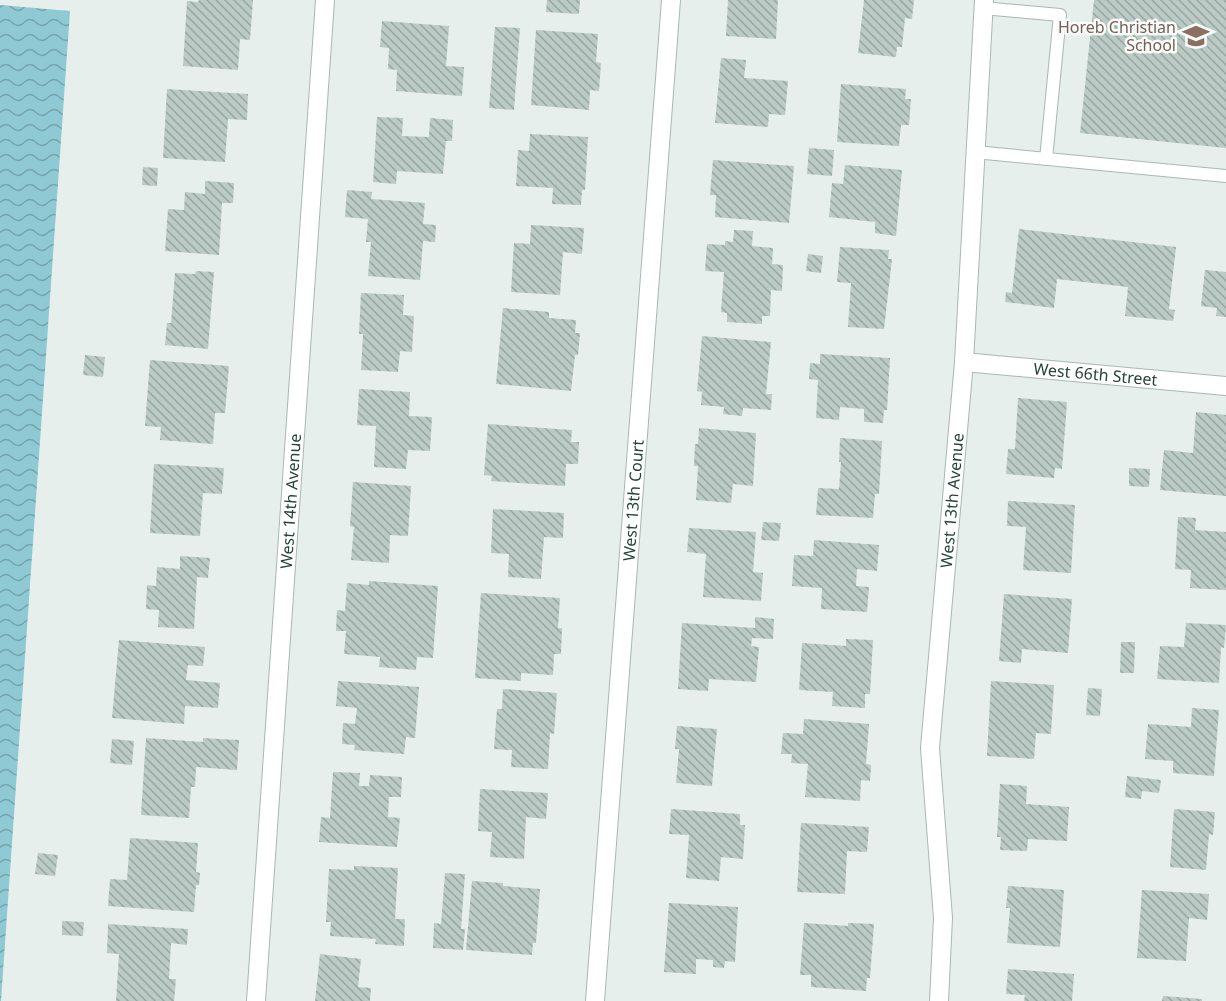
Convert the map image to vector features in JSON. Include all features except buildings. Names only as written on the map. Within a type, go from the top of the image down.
[{"type":"street","name":"West 14th Avenue","points":[[256,1001],[325,0]]},
{"type":"street","name":"West 13th Court","points":[[595,1001],[671,0]]},
{"type":"street","name":"West 13th Avenue","points":[[939,1001],[943,918],[930,748],[964,362],[983,4]]},
{"type":"street","name":"West 66th Street","points":[[964,362],[1226,386]]},
{"type":"lane","points":[[983,4],[1060,15],[1046,159]]},
{"type":"lane","points":[[975,152],[1226,176]]},
{"type":"water","points":[[0,5],[70,11],[1,1001],[0,1001]]},
{"type":"place","name":"Horeb Christian School","points":[[1196,36]]}]
